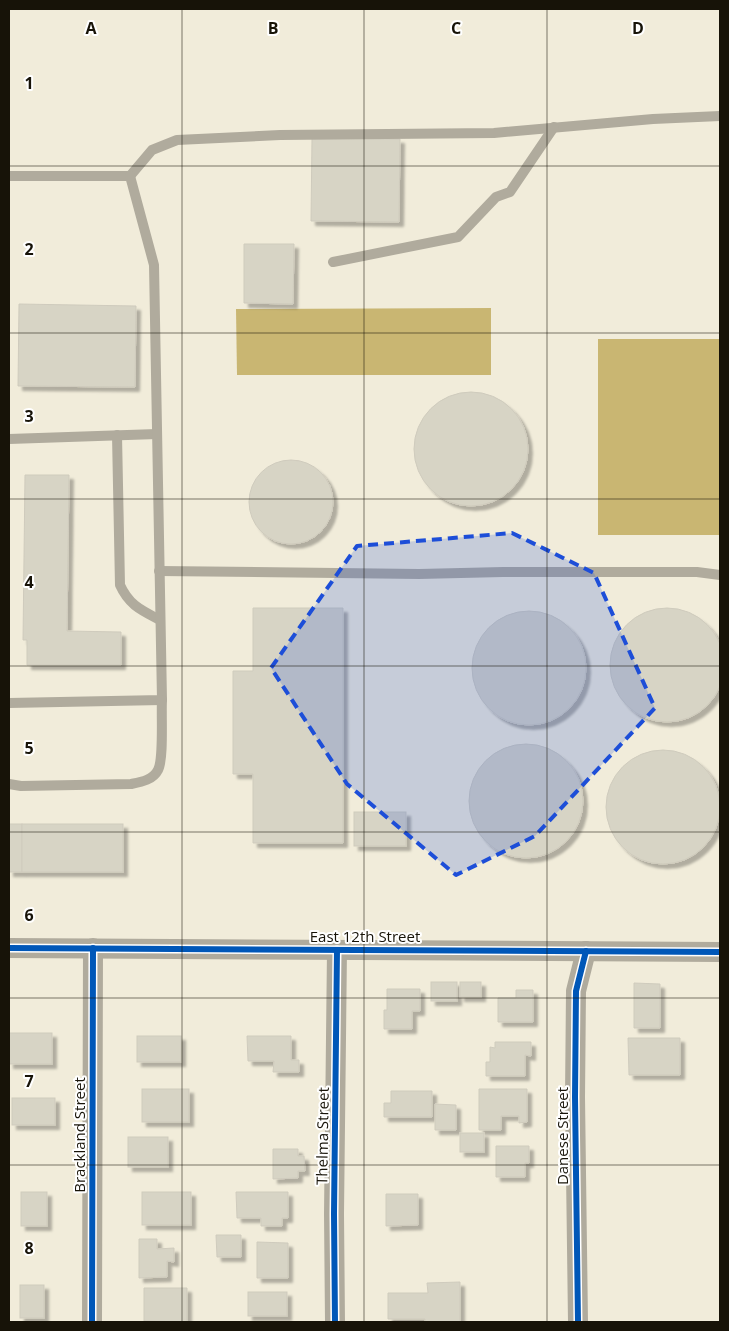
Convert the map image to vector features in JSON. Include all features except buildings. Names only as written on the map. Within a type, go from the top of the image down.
[{"type":"street","name":"East 12th Street","points":[[9,948],[720,952]]},
{"type":"street","name":"Brackland Street","points":[[92,948],[92,1322]]},
{"type":"street","name":"Thelma Street","points":[[335,1322],[334,1214],[337,950]]},
{"type":"street","name":"Danese Street","points":[[578,1322],[575,1097],[576,991],[586,951]]},
{"type":"lane","points":[[9,176],[130,176],[152,150],[176,140],[280,135],[494,133],[653,118],[720,116]]},
{"type":"lane","points":[[333,262],[458,237],[496,197],[510,192],[554,127]]},
{"type":"lane","points":[[9,784],[21,786],[131,784],[150,778],[158,771],[161,761],[162,700],[154,265],[130,176]]},
{"type":"lane","points":[[9,439],[157,434]]},
{"type":"lane","points":[[117,435],[120,585],[124,595],[132,604],[160,620]]},
{"type":"lane","points":[[159,571],[419,574],[697,572],[720,575]]},
{"type":"lane","points":[[9,703],[162,700]]},
{"type":"highlighted area","points":[[512,533],[594,573],[655,708],[535,836],[456,875],[347,784],[271,668],[357,546]]},
{"type":"shaded area","points":[[491,308],[491,375],[237,375],[236,309]]},
{"type":"shaded area","points":[[598,339],[720,339],[720,535],[598,535]]},
{"type":"cycle path","points":[[9,948],[720,952]]},
{"type":"cycle path","points":[[92,1322],[93,948]]},
{"type":"cycle path","points":[[335,1322],[334,1214],[337,950]]},
{"type":"cycle path","points":[[578,1322],[575,1097],[576,991],[586,951]]}]
